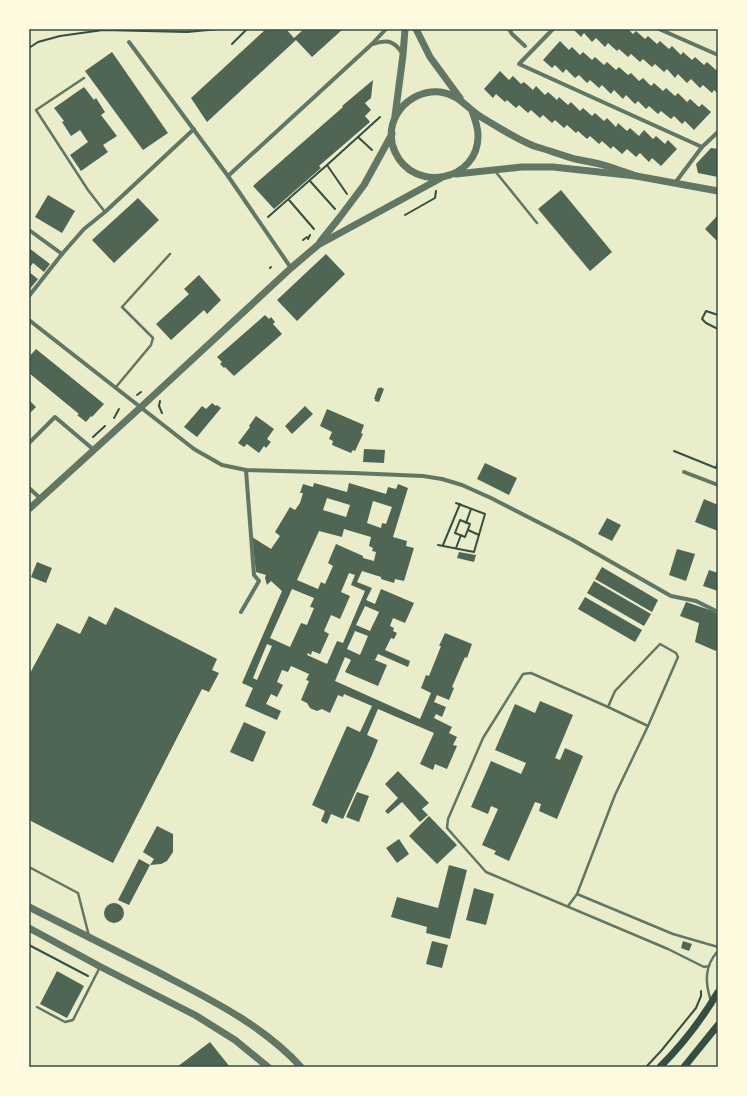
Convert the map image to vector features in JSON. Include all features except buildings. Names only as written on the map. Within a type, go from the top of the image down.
[{"type":"main road","points":[[660,1067],[693,1029],[718,992]]},
{"type":"main road","points":[[684,1067],[718,1025]]},
{"type":"street","points":[[228,176],[372,44],[386,29]]},
{"type":"street","points":[[405,29],[403,55],[392,134],[393,144],[399,160],[412,172],[430,178],[441,178]]},
{"type":"street","points":[[416,29],[430,57],[462,101],[472,111],[506,132],[533,145],[636,176],[718,191]]},
{"type":"street","points":[[509,29],[512,34],[525,46]]},
{"type":"street","points":[[553,29],[519,64],[702,146]]},
{"type":"street","points":[[659,29],[718,55]]},
{"type":"street","points":[[372,44],[384,41],[393,42],[403,55]]},
{"type":"street","points":[[129,42],[228,176],[290,268]]},
{"type":"street","points":[[394,121],[398,112],[405,103],[424,93],[446,93],[462,101]]},
{"type":"street","points":[[454,174],[466,165],[476,149],[478,135],[472,111]]},
{"type":"street","points":[[29,296],[84,229],[105,212],[194,129]]},
{"type":"street","points":[[675,184],[702,146],[716,136],[718,132]]},
{"type":"street","points":[[318,245],[364,185],[392,134]]},
{"type":"street","points":[[29,509],[290,268],[318,245],[441,178],[454,174],[493,169],[553,167],[636,176]]},
{"type":"street","points":[[29,230],[62,254]]},
{"type":"street","points":[[29,320],[194,449],[222,465],[246,470],[423,476],[442,479],[462,485],[498,501],[571,539],[672,596],[696,601],[718,612]]},
{"type":"street","points":[[29,443],[55,417],[94,450]]},
{"type":"street","points":[[241,612],[259,581],[254,575],[246,470]]},
{"type":"street","points":[[684,472],[718,485]]},
{"type":"street","points":[[29,488],[41,499]]},
{"type":"street","points":[[29,907],[202,995],[246,1022],[273,1041],[301,1067]]},
{"type":"street","points":[[29,928],[100,967],[195,1015],[235,1040],[268,1067]]},
{"type":"lane","points":[[84,78],[36,110],[88,190],[105,212]]},
{"type":"lane","points":[[493,169],[537,223]]},
{"type":"lane","points":[[116,388],[151,345],[153,338],[122,307],[170,254]]},
{"type":"lane","points":[[568,906],[577,894],[615,795],[648,726],[678,657],[676,653],[660,644],[615,691],[608,707]]},
{"type":"lane","points":[[648,726],[531,673],[523,674],[483,738],[448,820],[447,828],[486,872],[668,949],[704,967],[709,966]]},
{"type":"lane","points":[[29,867],[78,893],[89,937]]},
{"type":"lane","points":[[577,894],[673,934],[718,947]]},
{"type":"lane","points":[[711,1004],[706,987],[706,977],[712,959],[718,951]]},
{"type":"lane","points":[[37,1007],[65,1022],[73,1020],[100,967]]},
{"type":"path","points":[[99,29],[103,30]]},
{"type":"path","points":[[29,48],[38,42],[60,36],[103,30],[187,32],[219,29]]},
{"type":"path","points":[[232,44],[247,29]]},
{"type":"path","points":[[268,217],[289,200],[380,117]]},
{"type":"path","points":[[358,137],[372,150]]},
{"type":"path","points":[[327,165],[347,194]]},
{"type":"path","points":[[309,181],[336,210]]},
{"type":"path","points":[[405,216],[435,198],[436,190]]},
{"type":"path","points":[[289,200],[314,229]]},
{"type":"path","points":[[303,240],[308,237]]},
{"type":"path","points":[[718,315],[706,311],[702,319],[706,323],[718,329]]},
{"type":"path","points":[[136,395],[141,392]]},
{"type":"path","points":[[93,437],[115,418],[119,409]]},
{"type":"path","points":[[674,451],[716,468],[718,461]]},
{"type":"path","points":[[438,544],[474,552],[485,514],[456,502]]},
{"type":"path","points":[[443,546],[460,504]]},
{"type":"path","points":[[466,523],[471,509]]},
{"type":"path","points":[[460,520],[470,524],[465,537],[455,533],[458,526],[460,520]]},
{"type":"path","points":[[452,524],[458,526]]},
{"type":"path","points":[[468,530],[479,535]]},
{"type":"path","points":[[456,548],[461,535]]},
{"type":"path","points":[[646,1067],[696,1008],[701,996],[701,990]]}]
